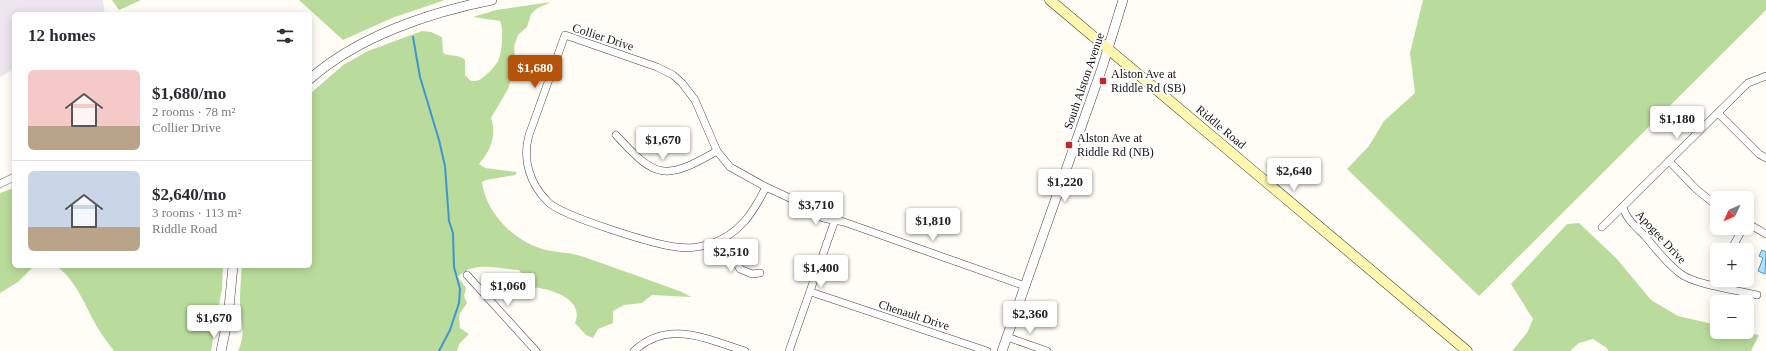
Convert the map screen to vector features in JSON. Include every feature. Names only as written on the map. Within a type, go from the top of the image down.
[{"type":"main road","name":"Riddle Road","points":[[1050,0],[1467,351]]},
{"type":"street","points":[[312,77],[340,56],[377,37],[423,18],[468,5],[492,0]]},
{"type":"street","name":"South Alston Avenue","points":[[1002,351],[1124,0]]},
{"type":"street","name":"Collier Drive","points":[[766,187],[750,216],[733,232],[723,239],[699,247],[688,248],[666,246],[566,213],[554,207],[544,197],[530,173],[526,147],[564,35],[656,67],[673,75],[695,100],[716,151],[735,171],[809,207],[819,208],[829,213],[835,220],[1025,286]]},
{"type":"street","points":[[1602,227],[1748,83],[1766,76]]},
{"type":"street","points":[[1718,113],[1759,154],[1766,158]]},
{"type":"street","points":[[616,135],[641,162],[666,171],[682,170],[716,151]]},
{"type":"street","points":[[1669,161],[1696,189],[1710,200]]},
{"type":"street","points":[[0,184],[12,179]]},
{"type":"street","name":"Apogee Drive","points":[[1623,207],[1625,213],[1635,225],[1681,275],[1700,283],[1710,282]]},
{"type":"street","points":[[788,351],[811,292],[835,220]]},
{"type":"street","points":[[1754,227],[1766,234]]},
{"type":"street","points":[[723,239],[740,269],[752,274],[760,272]]},
{"type":"street","points":[[221,351],[227,324],[233,268]]},
{"type":"street","points":[[467,275],[536,351]]},
{"type":"street","name":"Apogee Drive","points":[[1732,287],[1757,295]]},
{"type":"street","name":"Chenault Drive","points":[[811,292],[987,351]]},
{"type":"street","points":[[634,351],[647,341],[664,334],[674,333],[705,338],[745,351]]},
{"type":"street","points":[[1007,337],[1047,351]]},
{"type":"shaded area","points":[[0,0],[103,0],[105,12],[12,12],[12,70],[0,77]]},
{"type":"green space","points":[[112,0],[141,0],[119,10]]},
{"type":"green space","points":[[299,0],[445,0],[392,18],[343,40]]},
{"type":"green space","points":[[1423,0],[1766,0],[1766,10],[1479,296],[1347,169],[1369,146],[1384,121],[1415,93],[1410,53]]},
{"type":"green space","points":[[551,2],[536,9],[531,14],[527,27],[518,35],[514,46],[515,61],[513,74],[508,89],[491,118],[493,124],[492,142],[490,148],[479,164],[485,168],[517,172],[515,175],[482,182],[489,204],[495,214],[511,232],[531,245],[542,249],[584,257],[682,292],[691,297],[652,295],[642,303],[624,305],[613,311],[613,323],[598,329],[593,338],[586,335],[575,323],[577,315],[575,308],[571,302],[564,297],[549,290],[533,287],[524,294],[527,279],[519,270],[479,267],[464,272],[458,277],[466,288],[464,296],[467,303],[459,315],[460,328],[469,334],[459,344],[457,351],[238,351],[243,332],[240,308],[242,268],[312,268],[312,92],[343,65],[368,51],[422,31],[431,32],[442,37],[443,53],[458,56],[465,60],[465,75],[469,80],[473,81],[481,79],[494,67],[498,61],[502,30],[500,21],[473,17],[496,10]]},
{"type":"green space","points":[[12,189],[12,268],[32,268],[18,282],[0,293],[0,193]]},
{"type":"green space","points":[[1579,223],[1617,259],[1651,300],[1678,316],[1710,323],[1710,339],[1754,339],[1754,334],[1759,335],[1751,351],[1608,351],[1607,348],[1593,339],[1579,343],[1570,351],[1512,351],[1527,333],[1533,319],[1511,284],[1567,224]]},
{"type":"green space","points":[[58,268],[223,268],[222,288],[211,351],[114,351],[99,330],[70,279]]},
{"type":"water","points":[[1762,250],[1766,252],[1765,274],[1758,271],[1763,258],[1759,256]]},
{"type":"waterway","points":[[413,37],[420,77],[439,140],[445,166],[449,221],[453,233],[454,267],[460,289],[459,303],[450,330],[439,351]]},
{"type":"place","name":"Alston Ave at Riddle Rd (SB)","points":[[1103,81]]},
{"type":"place","name":"Alston Ave at Riddle Rd (NB)","points":[[1069,145]]}]
